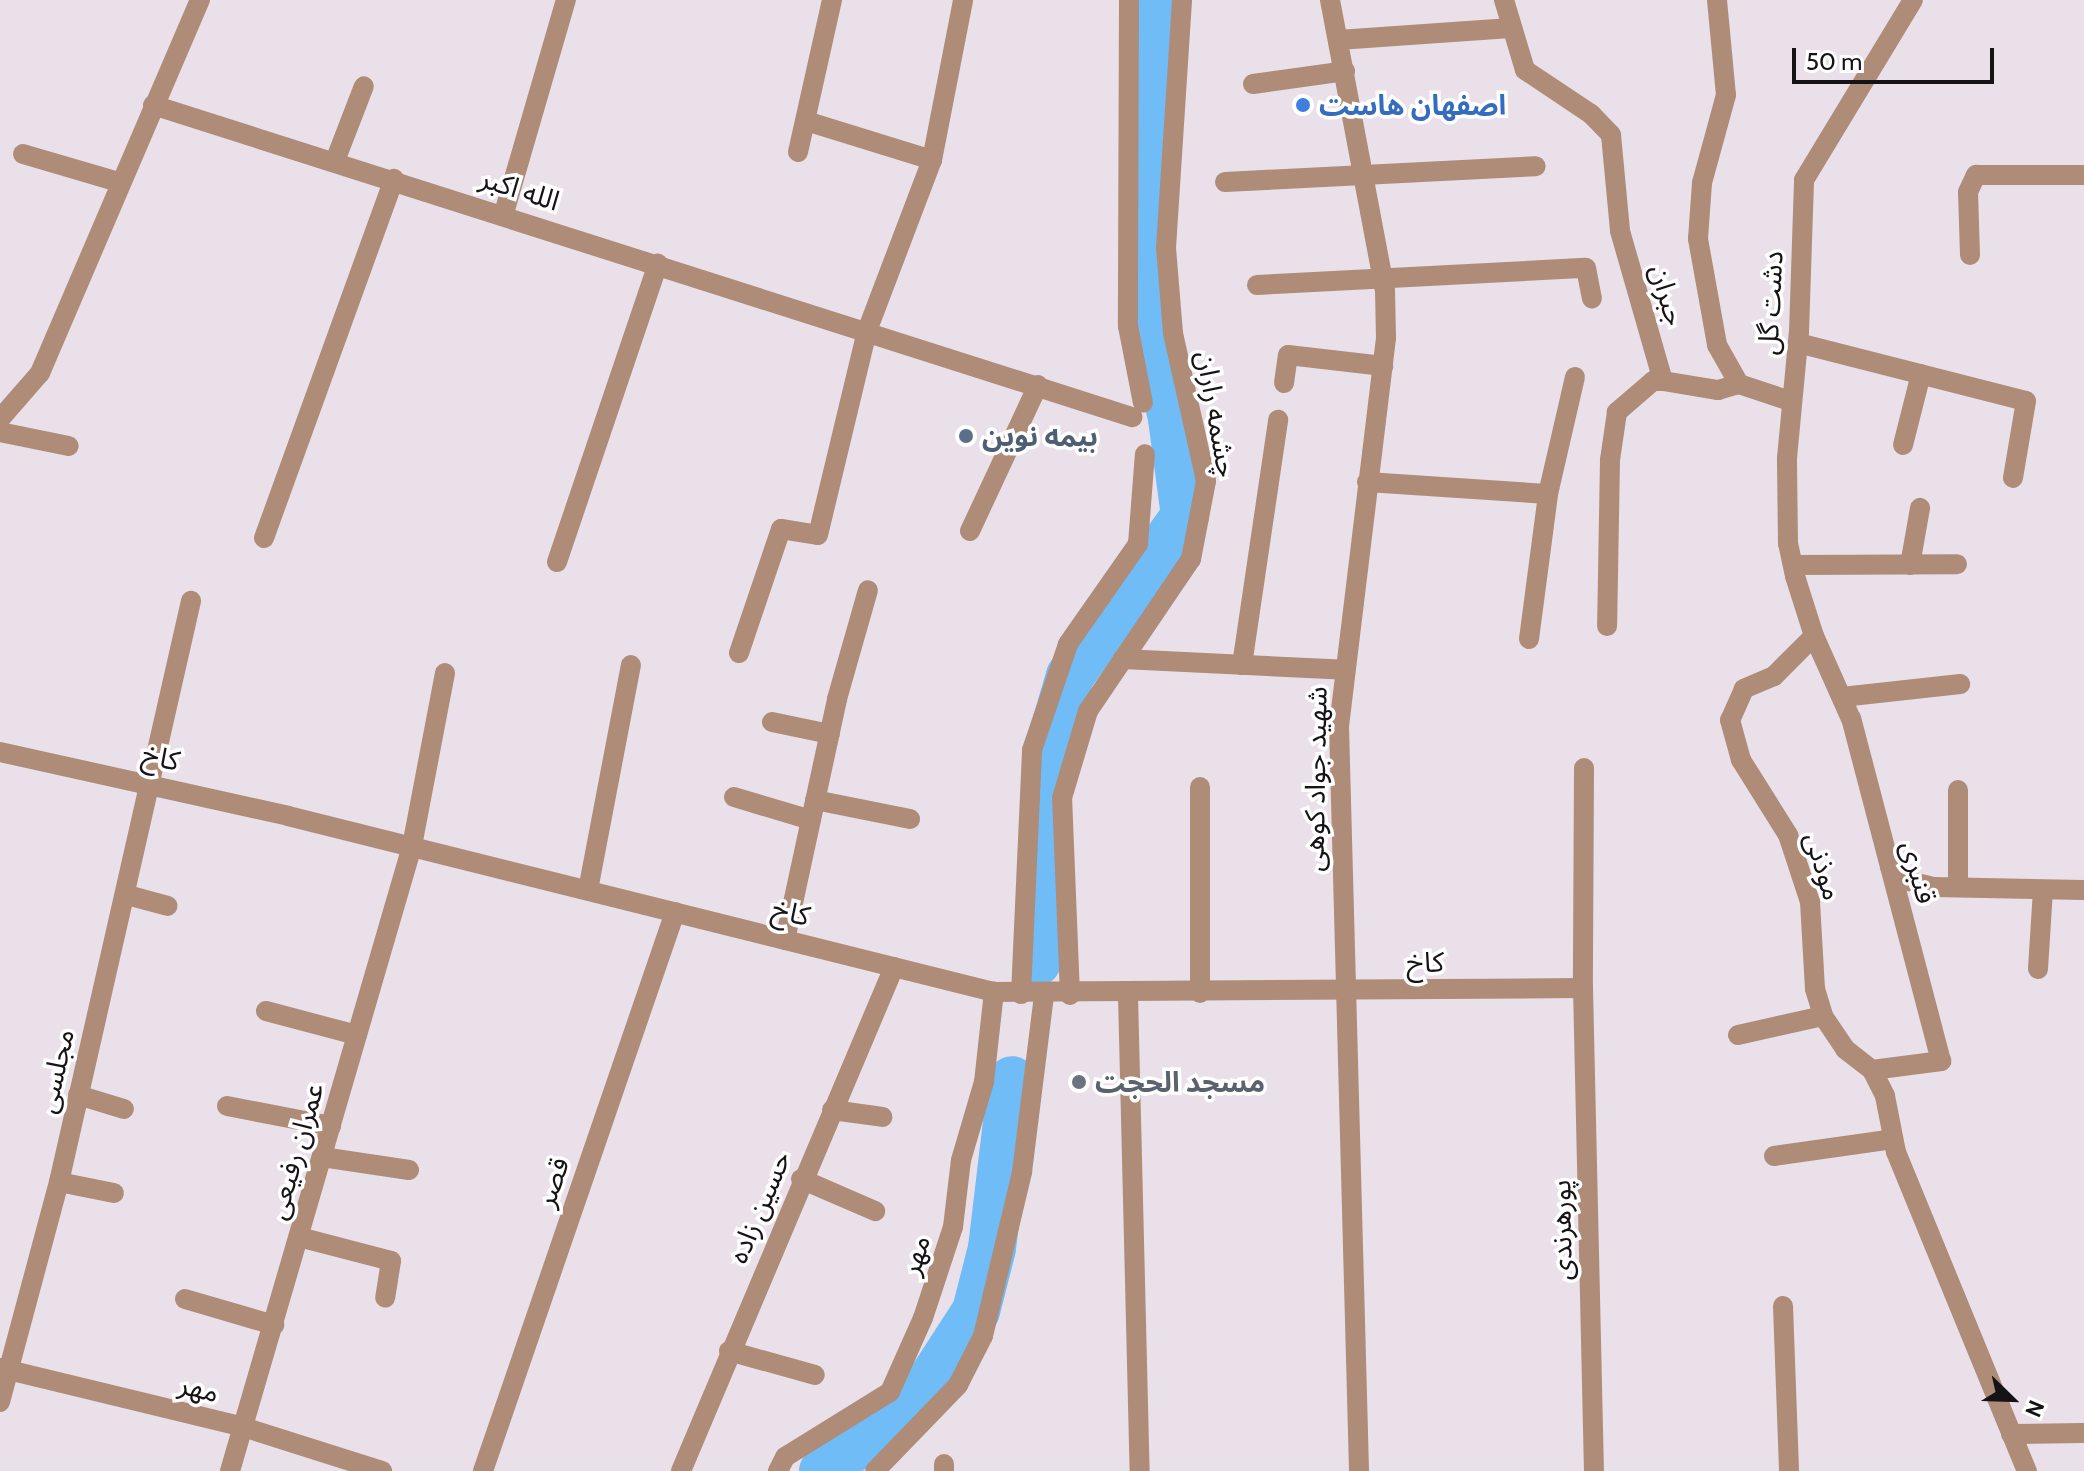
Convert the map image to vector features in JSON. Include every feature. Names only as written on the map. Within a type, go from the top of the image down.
[{"type":"street","points":[[0,419],[40,373],[119,182],[200,0]]},
{"type":"street","points":[[504,213],[566,0]]},
{"type":"street","points":[[798,152],[832,0]]},
{"type":"street","points":[[739,653],[781,529],[818,535],[867,331],[932,160],[963,0]]},
{"type":"street","name":"الله اکبر","points":[[153,105],[504,213],[1038,385],[1138,410],[1128,326],[1129,0]]},
{"type":"street","name":"چشمه راران","points":[[1070,995],[1062,798],[1088,711],[1191,559],[1206,481],[1173,333],[1166,248],[1182,0]]},
{"type":"street","name":"شهید جواد کوهی","points":[[1330,0],[1383,280],[1383,366],[1339,726],[1359,1471]]},
{"type":"street","name":"جبران","points":[[1504,0],[1525,70],[1591,114],[1611,135],[1620,231],[1663,381]]},
{"type":"street","points":[[1717,0],[1726,95],[1702,183],[1698,239],[1717,345],[1739,384]]},
{"type":"street","name":"دشت گل","points":[[1814,636],[1793,565],[1787,458],[1790,401],[1798,343],[1804,180],[1913,0]]},
{"type":"street","points":[[1338,40],[1511,28]]},
{"type":"street","points":[[1253,84],[1345,71]]},
{"type":"street","points":[[335,161],[364,86]]},
{"type":"street","points":[[806,121],[932,160]]},
{"type":"street","points":[[23,154],[119,182]]},
{"type":"street","points":[[1225,182],[1536,166]]},
{"type":"street","points":[[1970,255],[1968,192],[1976,175],[2084,175]]},
{"type":"street","points":[[264,538],[394,179]]},
{"type":"street","points":[[557,562],[658,264]]},
{"type":"street","points":[[1257,285],[1586,268],[1592,298]]},
{"type":"street","points":[[1798,343],[2026,401],[2013,478]]},
{"type":"street","points":[[1284,383],[1288,355],[1383,366]]},
{"type":"street","points":[[1903,445],[1921,374]]},
{"type":"street","points":[[1529,639],[1548,494],[1575,377]]},
{"type":"street","points":[[1607,626],[1610,460],[1617,412],[1653,381],[1718,390],[1739,384],[1790,401]]},
{"type":"street","points":[[970,531],[1038,385]]},
{"type":"street","points":[[1242,665],[1278,420]]},
{"type":"street","points":[[0,432],[69,446]]},
{"type":"street","points":[[1021,994],[1032,750],[1068,644],[1138,544],[1145,454]]},
{"type":"street","points":[[1367,482],[1548,494]]},
{"type":"street","points":[[1910,565],[1920,508]]},
{"type":"street","points":[[1793,565],[1957,564]]},
{"type":"street","points":[[785,940],[830,734],[868,590]]},
{"type":"street","name":"مجلسی","points":[[0,1402],[4,1369],[59,1182],[127,895],[191,601]]},
{"type":"street","name":"قنبری","points":[[1814,636],[1842,697],[1941,1061],[1872,1070]]},
{"type":"street","name":"موذنی","points":[[1814,636],[1774,676],[1744,689],[1730,720],[1741,760],[1788,835],[1810,902],[1815,989],[1823,1016],[1845,1049],[1872,1070],[1885,1096],[1893,1139],[2027,1471]]},
{"type":"street","points":[[1123,659],[1345,670]]},
{"type":"street","points":[[588,890],[631,665]]},
{"type":"street","name":"عمران رفیعی","points":[[230,1471],[412,846],[445,673]]},
{"type":"street","points":[[1842,697],[1960,684]]},
{"type":"street","points":[[772,722],[830,734]]},
{"type":"street","name":"کاخ","points":[[0,752],[152,783],[994,992],[1128,995],[1583,988]]},
{"type":"street","name":"پورهرندی","points":[[1584,768],[1583,988],[1594,1471]]},
{"type":"street","points":[[1200,787],[1200,993]]},
{"type":"street","points":[[1958,790],[1958,887]]},
{"type":"street","points":[[734,797],[813,810],[910,819]]},
{"type":"street","points":[[1890,867],[1905,880],[1958,887],[2084,890]]},
{"type":"street","points":[[2038,969],[2043,890]]},
{"type":"street","points":[[127,895],[168,906]]},
{"type":"street","name":"قصر","points":[[483,1471],[675,912]]},
{"type":"street","name":"حسین زاده","points":[[681,1471],[801,1179],[894,967]]},
{"type":"street","name":"مهر","points":[[778,1471],[785,1457],[890,1392],[923,1318],[953,1227],[961,1160],[984,1082],[994,992]]},
{"type":"street","points":[[875,1471],[958,1385],[983,1336],[1019,1187],[1044,995]]},
{"type":"street","points":[[1128,995],[1140,1471]]},
{"type":"street","points":[[266,1011],[357,1035]]},
{"type":"street","points":[[1738,1035],[1823,1016]]},
{"type":"street","points":[[78,1095],[124,1109]]},
{"type":"street","points":[[227,1106],[331,1126]]},
{"type":"street","points":[[832,1110],[883,1117]]},
{"type":"street","points":[[1774,1156],[1893,1139]]},
{"type":"street","points":[[322,1157],[409,1170]]},
{"type":"street","points":[[801,1179],[875,1211]]},
{"type":"street","points":[[59,1182],[114,1193]]},
{"type":"street","points":[[299,1237],[391,1261],[385,1298]]},
{"type":"street","points":[[185,1299],[274,1325]]},
{"type":"street","points":[[1783,1306],[1789,1471]]},
{"type":"street","points":[[729,1351],[815,1375]]},
{"type":"street","name":"مهر","points":[[4,1369],[243,1427],[382,1471]]},
{"type":"street","points":[[2011,1434],[2084,1433]]},
{"type":"waterway","points":[[1037,962],[1050,744],[1070,676],[1185,516],[1172,418],[1155,347],[1147,245],[1156,0]]},
{"type":"waterway","points":[[823,1471],[921,1396],[976,1311],[992,1248],[1012,1080]]},
{"type":"place","name":"اصفهان هاست","points":[[1303,105]]},
{"type":"place","name":"بیمه نوین","points":[[966,436]]},
{"type":"place","name":"مسجد الحجت","points":[[1079,1082]]}]
